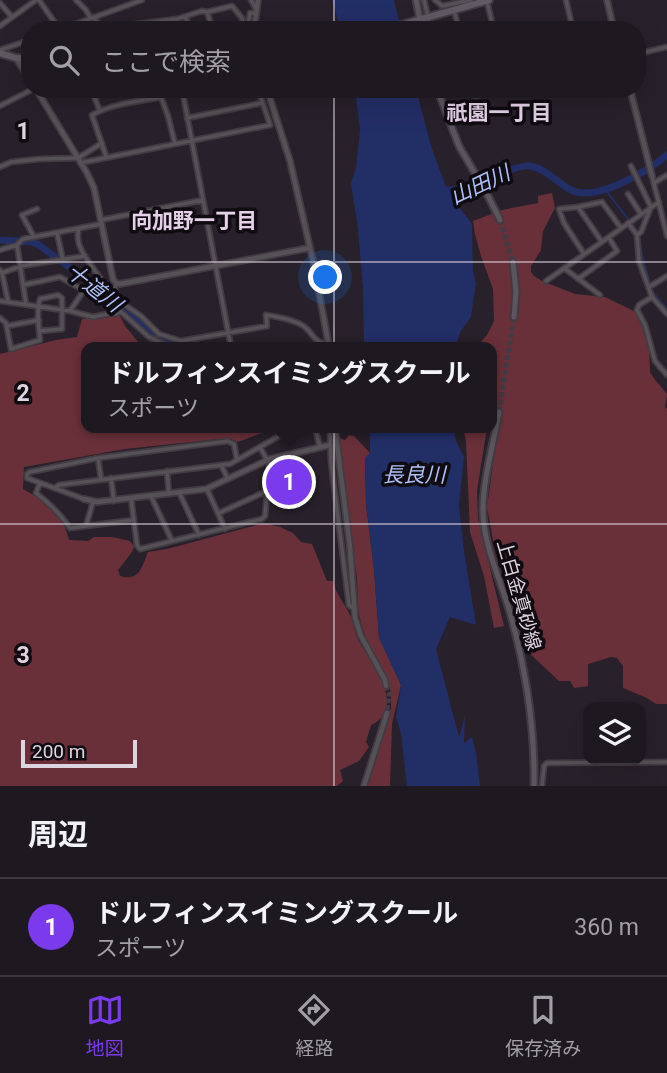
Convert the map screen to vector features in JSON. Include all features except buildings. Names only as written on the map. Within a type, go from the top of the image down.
[{"type":"main road","points":[[416,0],[416,21],[487,0]]},
{"type":"main road","points":[[0,52],[21,58]]},
{"type":"main road","points":[[441,98],[459,146],[500,220]]},
{"type":"main road","points":[[513,262],[516,292],[514,317]]},
{"type":"main road","name":"上白金真砂線","points":[[497,423],[499,412]]},
{"type":"main road","name":"上白金真砂線","points":[[495,433],[483,512],[489,545],[525,675],[535,751],[534,786]]},
{"type":"street","points":[[0,26],[37,0],[52,21]]},
{"type":"street","points":[[76,0],[95,21]]},
{"type":"street","points":[[84,21],[129,2],[142,0]]},
{"type":"street","points":[[251,0],[256,6]]},
{"type":"street","points":[[424,0],[427,13]]},
{"type":"street","points":[[435,0],[442,6],[471,0]]},
{"type":"street","points":[[487,0],[492,21]]},
{"type":"street","points":[[566,0],[571,21]]},
{"type":"street","points":[[607,0],[612,21]]},
{"type":"street","points":[[0,3],[12,18]]},
{"type":"street","points":[[158,21],[232,6],[243,21]]},
{"type":"street","points":[[207,12],[210,21]]},
{"type":"street","points":[[455,14],[456,21]]},
{"type":"street","points":[[185,17],[187,21]]},
{"type":"street","points":[[0,52],[21,43]]},
{"type":"street","points":[[9,47],[21,66]]},
{"type":"street","points":[[646,52],[667,47]]},
{"type":"street","points":[[0,106],[21,96]]},
{"type":"street","points":[[40,98],[94,188],[116,283]]},
{"type":"street","points":[[95,98],[100,111]]},
{"type":"street","points":[[106,156],[92,117],[100,111],[126,102],[154,98]]},
{"type":"street","points":[[161,98],[175,144]]},
{"type":"street","points":[[183,98],[230,342]]},
{"type":"street","points":[[0,167],[11,162],[39,159],[79,160],[106,156],[270,125],[261,98]]},
{"type":"street","points":[[270,98],[290,162],[328,342]]},
{"type":"street","points":[[631,98],[667,234]]},
{"type":"street","points":[[187,118],[262,103]]},
{"type":"street","points":[[79,160],[102,143]]},
{"type":"street","points":[[632,168],[651,207]]},
{"type":"street","points":[[654,184],[667,175]]},
{"type":"street","points":[[628,194],[641,214]]},
{"type":"street","points":[[0,250],[34,237],[203,200]]},
{"type":"street","points":[[584,254],[564,223],[559,209],[602,202],[621,228]]},
{"type":"street","points":[[547,281],[659,202]]},
{"type":"street","points":[[578,207],[602,242]]},
{"type":"street","points":[[651,207],[638,234],[638,254],[652,297],[667,314]]},
{"type":"street","points":[[34,237],[22,215],[37,209]]},
{"type":"street","points":[[630,222],[638,234]]},
{"type":"street","points":[[79,229],[77,238],[100,278]]},
{"type":"street","points":[[57,233],[63,260]]},
{"type":"street","points":[[578,279],[617,251],[608,237]]},
{"type":"street","points":[[20,242],[26,304]]},
{"type":"street","points":[[116,283],[309,248]]},
{"type":"street","points":[[8,301],[1,271],[85,256]]},
{"type":"street","points":[[564,268],[600,295]]},
{"type":"street","points":[[23,285],[60,276],[84,290],[90,289],[119,309],[149,337],[160,342]]},
{"type":"street","points":[[649,287],[667,276]]},
{"type":"street","points":[[0,301],[93,317],[116,314],[119,309],[114,289],[116,283]]},
{"type":"street","points":[[70,311],[84,290]]},
{"type":"street","points":[[0,317],[7,326],[11,349],[40,340],[38,306],[40,299],[58,295],[62,298],[62,329],[40,331]]},
{"type":"street","points":[[652,297],[639,305],[637,310],[645,325],[655,361],[666,373]]},
{"type":"street","points":[[118,300],[141,316],[159,334],[171,339],[186,341],[267,326],[266,315],[302,325],[317,342]]},
{"type":"street","points":[[7,326],[39,320]]},
{"type":"street","points":[[55,488],[59,485],[101,479],[230,464],[281,435],[290,433]]},
{"type":"street","points":[[315,433],[320,447]]},
{"type":"street","points":[[331,433],[330,445],[349,605],[355,610]]},
{"type":"street","points":[[333,433],[360,636],[386,686]]},
{"type":"street","points":[[236,460],[234,443],[228,441],[98,458],[28,473],[27,478],[93,502],[151,496],[206,489],[269,459],[330,445]]},
{"type":"street","points":[[131,498],[137,545],[140,549],[262,519],[265,516],[269,459],[260,447]]},
{"type":"street","points":[[98,458],[101,479]]},
{"type":"street","points":[[221,465],[228,479]]},
{"type":"street","points":[[167,471],[169,494]]},
{"type":"street","points":[[111,478],[114,500]]},
{"type":"street","points":[[40,483],[36,493],[70,528],[134,520]]},
{"type":"street","points":[[206,489],[225,529]]},
{"type":"street","points":[[219,513],[267,491]]},
{"type":"street","points":[[179,492],[199,535]]},
{"type":"street","points":[[151,496],[172,541]]},
{"type":"street","points":[[86,526],[93,502]]},
{"type":"street","points":[[364,786],[387,713]]},
{"type":"street","points":[[542,786],[544,766],[547,762],[667,762]]},
{"type":"shaded area","points":[[552,193],[555,208],[543,231],[541,250],[531,266],[531,272],[542,281],[575,294],[605,297],[638,313],[646,325],[650,372],[667,394],[667,704],[656,704],[623,688],[623,666],[617,658],[611,657],[588,664],[588,686],[574,688],[570,681],[559,681],[528,652],[495,551],[487,507],[497,433],[497,342],[481,342],[494,321],[493,289],[481,256],[473,221],[502,210],[538,203],[538,196]]},
{"type":"shaded area","points":[[120,316],[138,342],[81,342],[81,433],[262,433],[238,442],[229,438],[125,449],[24,467],[23,489],[44,501],[64,524],[69,540],[88,541],[94,537],[112,537],[130,541],[134,546],[118,570],[120,576],[136,575],[148,552],[264,523],[280,527],[293,533],[301,542],[312,544],[327,581],[333,581],[350,615],[358,640],[378,672],[387,696],[382,717],[371,725],[366,742],[369,747],[359,761],[340,770],[343,781],[337,786],[0,786],[0,354],[77,337],[82,319]]},
{"type":"shaded area","points":[[464,433],[486,433],[477,491],[478,519],[504,626],[494,628],[484,576],[470,532]]},
{"type":"shaded area","points":[[349,435],[354,436],[370,453],[365,458],[366,504],[379,637],[401,685],[392,724],[390,786],[366,786],[391,708],[391,693],[386,675],[370,648],[358,610],[357,578],[339,438],[345,440]]},
{"type":"water","points":[[332,0],[394,0],[399,21],[338,21]]},
{"type":"water","points":[[356,98],[418,98],[431,146],[446,187],[465,185],[470,197],[459,207],[472,224],[473,271],[476,283],[471,317],[457,342],[364,342],[363,289],[351,183],[356,168],[360,130]]},
{"type":"water","name":"長良川","points":[[370,433],[454,433],[464,457],[459,505],[476,625],[450,617],[436,649],[459,737],[465,716],[464,743],[472,737],[480,786],[407,786],[401,734],[396,717],[401,685],[379,638],[366,504],[365,458],[370,453]]},
{"type":"waterway","name":"山田川","points":[[461,196],[505,172],[523,166],[542,170],[573,191],[596,192],[636,176],[667,155]]},
{"type":"waterway","points":[[605,189],[638,232],[652,291],[667,309]]},
{"type":"waterway","name":"十道川","points":[[0,240],[39,245],[128,310],[151,333],[172,342]]},
{"type":"tunnel","points":[[500,220],[513,262]]},
{"type":"tunnel","points":[[499,412],[514,317]]},
{"type":"tunnel","points":[[386,686],[389,694],[387,713]]},
{"type":"place","name":"ドルフィンスイミングスクール","points":[[289,482]]},
{"type":"district","name":"祇園一丁目","points":[[499,113]]},
{"type":"district","name":"向加野一丁目","points":[[194,221]]}]
